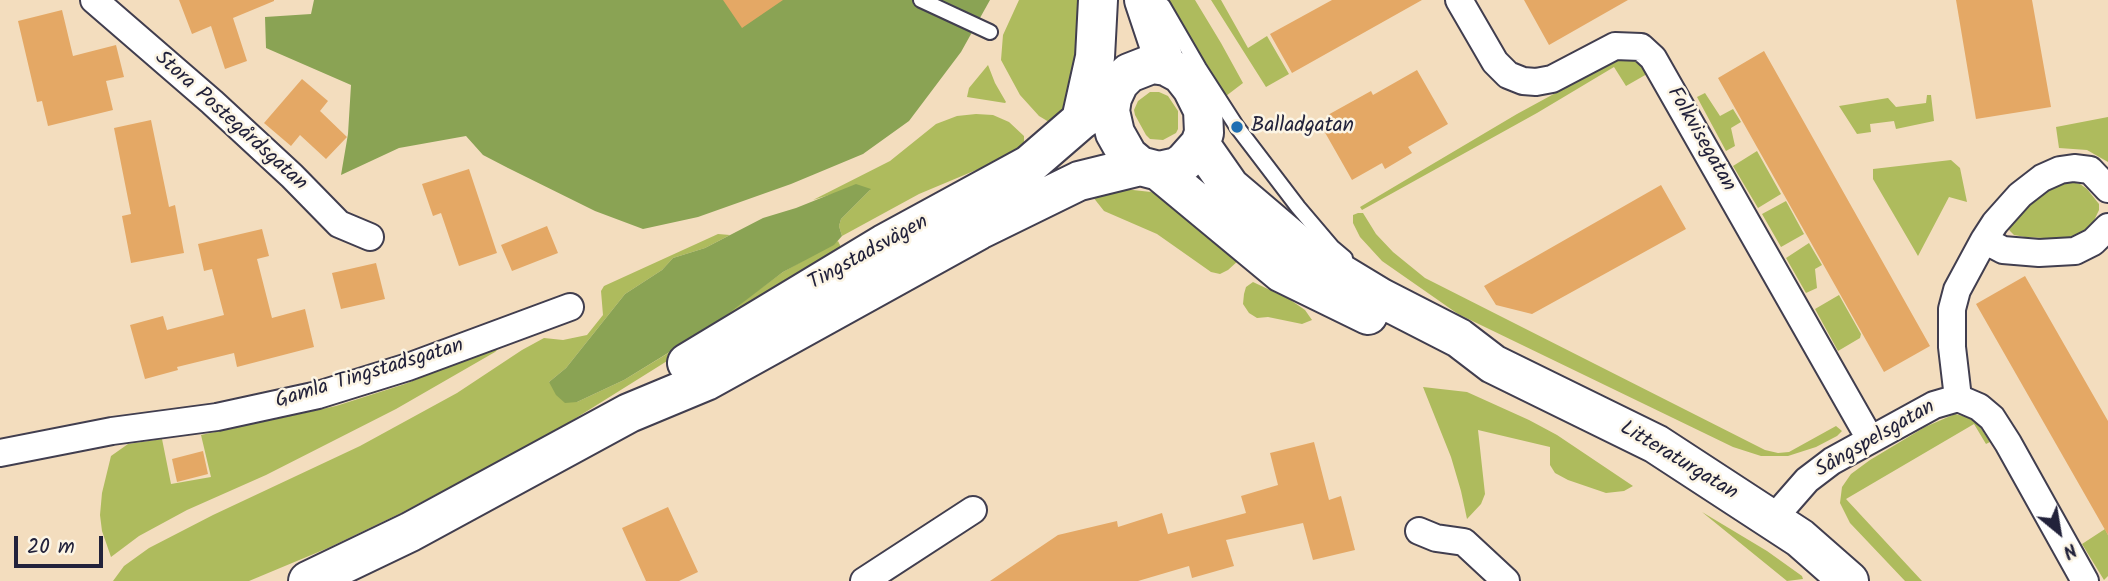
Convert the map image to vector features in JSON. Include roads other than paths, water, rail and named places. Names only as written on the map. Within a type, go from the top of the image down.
[{"type":"street","name":"Stora Postegårdsgatan","points":[[94,0],[212,102],[339,224],[370,237]]},
{"type":"street","points":[[1081,120],[1095,57],[1098,0]]},
{"type":"street","name":"Litteraturgatan","points":[[1113,0],[1116,91],[1111,121],[1128,156],[1149,168],[1282,273],[1458,356],[1493,364]]},
{"type":"street","points":[[1144,0],[1166,66]]},
{"type":"street","name":"Folkvisegatan","points":[[1460,0],[1495,62],[1508,75],[1523,81],[1552,79],[1615,46],[1641,47],[1653,58],[1870,439]]},
{"type":"street","points":[[1116,91],[1129,73],[1152,64],[1166,66],[1181,74],[1198,98],[1204,119],[1204,133],[1200,144],[1184,162],[1149,168]]},
{"type":"street","name":"Tingstadsvägen","points":[[629,413],[690,362],[884,243],[1029,165],[1116,91]]},
{"type":"street","name":"Litteraturgatan","points":[[1200,144],[1230,187],[1310,255],[1381,298],[1458,338],[1493,364],[1656,444],[1800,538],[1849,581]]},
{"type":"street","name":"Sångspelsgatan","points":[[1772,520],[1807,480],[1832,461],[1934,405],[1958,398],[1952,347],[1952,309],[1957,290],[1995,223],[2020,195],[2042,178],[2074,167],[2090,170],[2108,189]]},
{"type":"street","name":"Tingstadsvägen","points":[[308,581],[421,526],[629,413],[706,381],[979,230],[1079,181],[1149,168]]},
{"type":"street","points":[[1984,240],[2003,250],[2039,253],[2075,251],[2093,242],[2108,227]]},
{"type":"street","name":"Gamla Tingstadsgatan","points":[[0,453],[113,431],[217,417],[318,395],[408,367],[570,307]]},
{"type":"street","points":[[1958,398],[1979,407],[1992,418],[2085,581]]},
{"type":"street","points":[[864,581],[973,510]]},
{"type":"street","points":[[1419,531],[1436,538],[1464,542],[1506,581]]},
{"type":"lane","points":[[921,0],[990,32]]},
{"type":"lane","points":[[1159,0],[1237,127],[1298,207],[1332,247],[1370,279],[1381,298]]},
{"type":"place","name":"Balladgatan","points":[[1237,127]]}]
